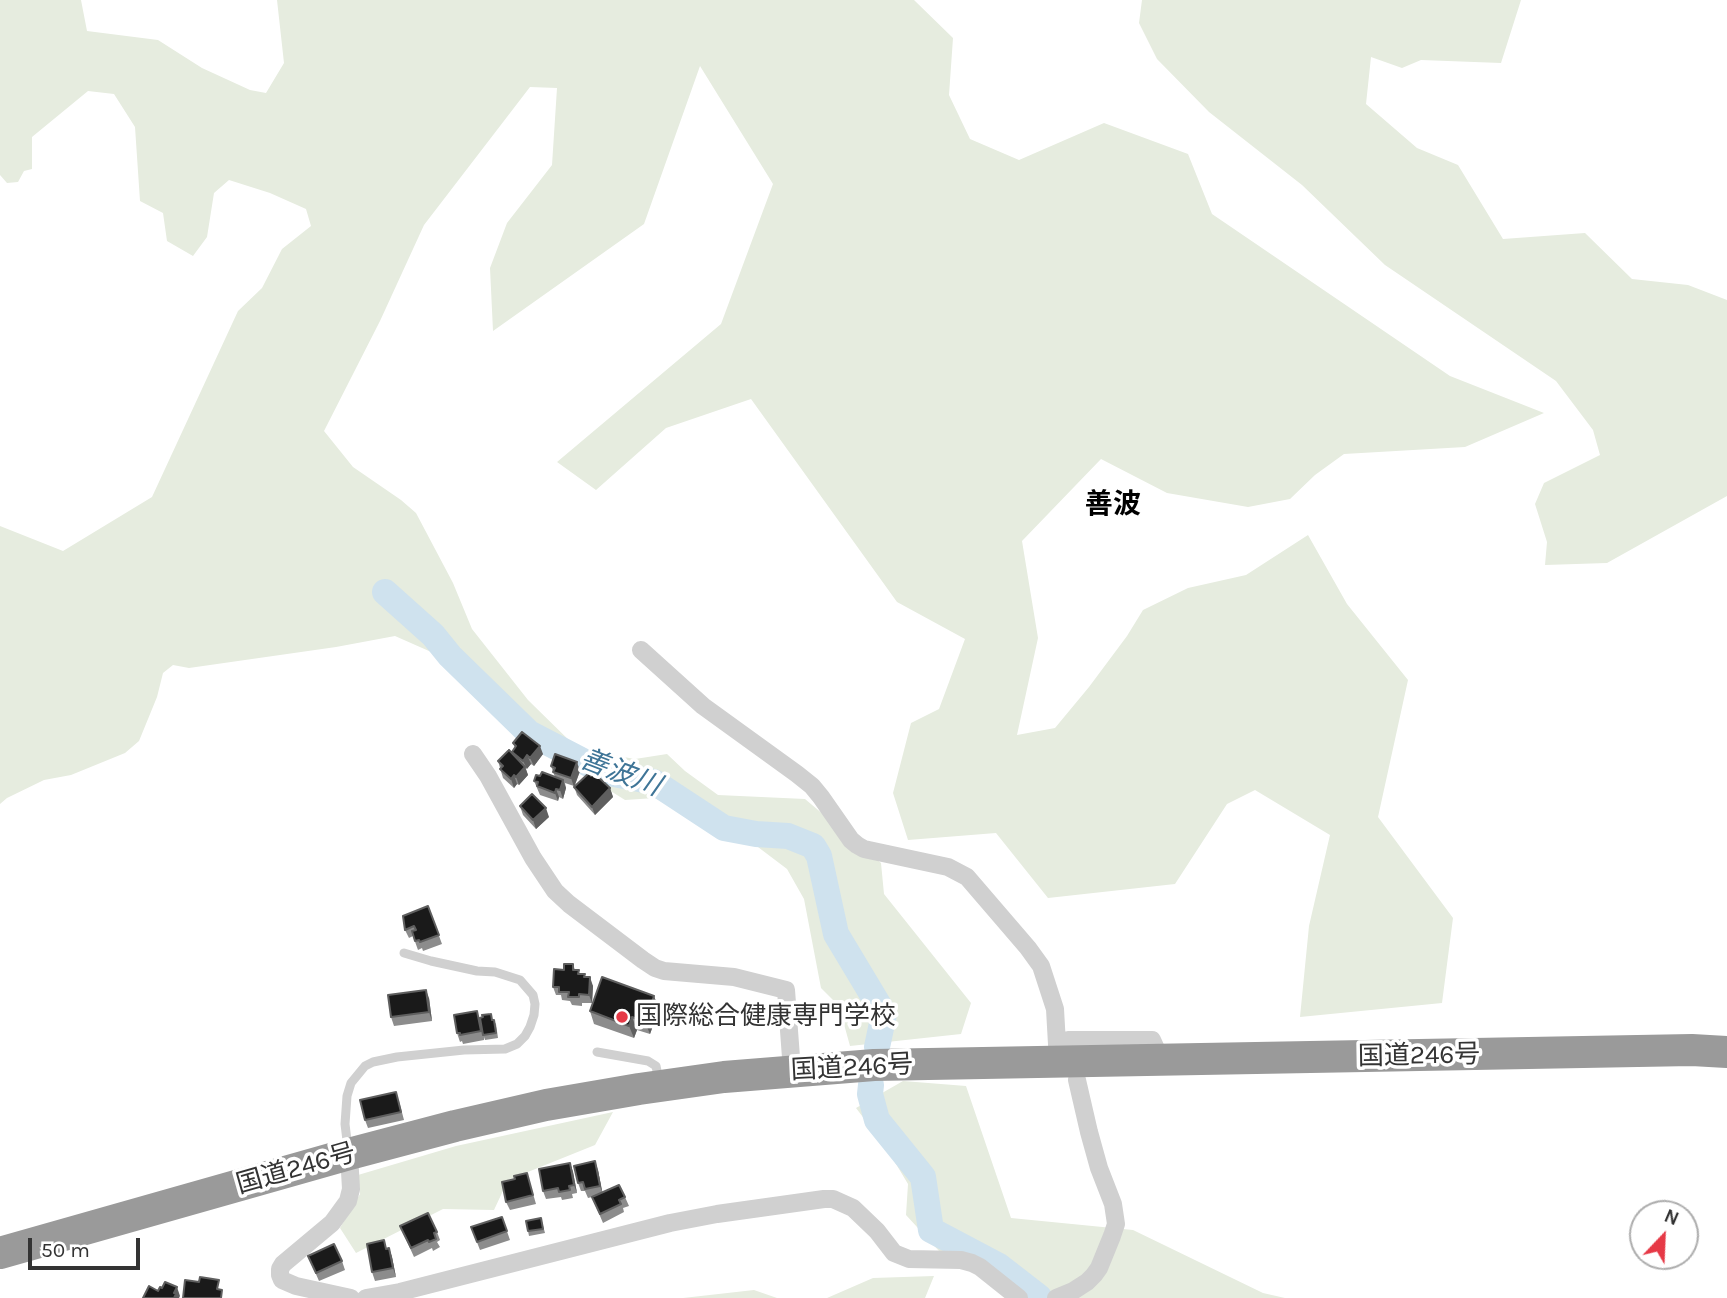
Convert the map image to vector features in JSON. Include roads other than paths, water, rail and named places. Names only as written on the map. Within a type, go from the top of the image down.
[{"type":"highway","name":"国道246号","points":[[0,1253],[455,1126],[547,1105],[724,1077],[874,1065],[1068,1056],[1161,1060],[1692,1050],[1727,1052]]},
{"type":"street","points":[[641,650],[704,706],[811,786],[857,845],[864,849],[948,867],[967,877],[1041,966],[1115,1215],[1108,1247],[1094,1275],[1073,1291],[1056,1298]]},
{"type":"street","points":[[472,754],[488,776],[533,858],[555,891],[643,960],[664,971],[734,977],[786,990],[792,1071]]},
{"type":"street","points":[[349,1154],[351,1189],[348,1201],[332,1223],[283,1264],[280,1275],[282,1280],[288,1283],[351,1298]]},
{"type":"street","points":[[366,1298],[400,1292],[670,1223],[824,1199],[833,1199],[853,1208],[877,1231],[894,1253],[909,1259],[972,1263],[1019,1298]]},
{"type":"lane","points":[[349,1154],[345,1124],[346,1096],[351,1083],[365,1066],[397,1057],[505,1049],[517,1044],[524,1036],[534,1015],[536,1004],[533,995],[520,980],[495,972],[477,971],[404,953]]},
{"type":"lane","points":[[597,1052],[648,1061],[656,1066],[660,1086]]},
{"type":"waterway","name":"善波川","points":[[385,592],[433,635],[450,656],[529,733],[604,772],[654,782],[724,828],[788,836],[813,846],[819,856],[836,934],[884,1014],[877,1047]]},
{"type":"waterway","name":"善波川","points":[[871,1085],[870,1094],[877,1120],[923,1177],[931,1230],[999,1266],[1039,1297]]},
{"type":"place","name":"国際総合健康専門学校","points":[[622,1017]]},
{"type":"district","name":"善波","points":[[1113,505]]}]
